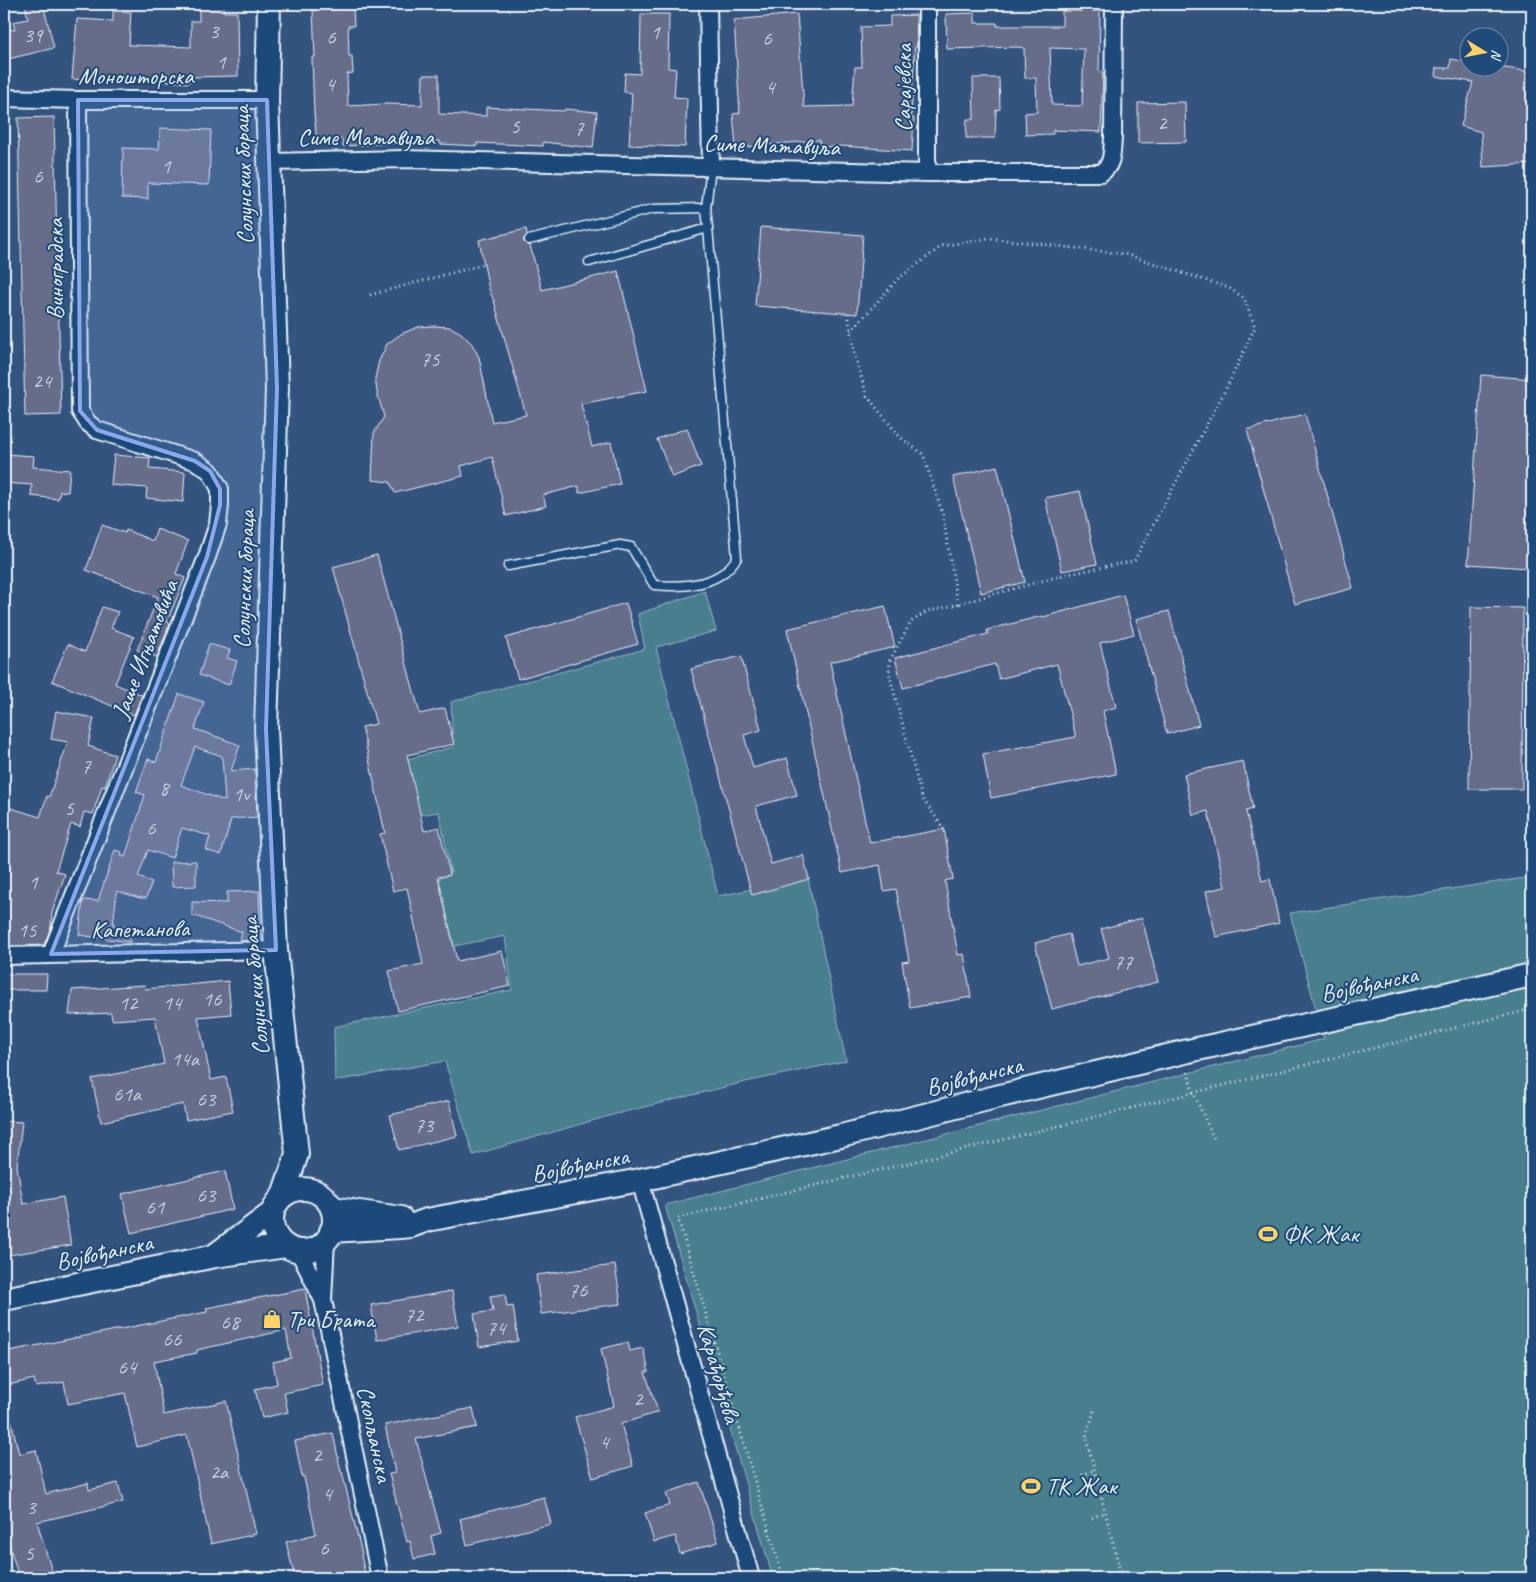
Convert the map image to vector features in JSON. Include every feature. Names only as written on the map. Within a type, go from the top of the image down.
[{"type":"street","name":"Солунских бораца","points":[[269,4],[267,100],[277,388],[266,729],[276,950],[296,1154],[278,1203]]},
{"type":"street","points":[[708,4],[711,167]]},
{"type":"street","name":"Сарајевска","points":[[927,4],[927,173]]},
{"type":"street","name":"Симе Матавуља","points":[[269,162],[404,159],[927,173],[1101,172],[1110,164],[1113,138],[1114,4]]},
{"type":"street","name":"Моношторска","points":[[4,98],[267,100]]},
{"type":"street","name":"Виноградска","points":[[78,100],[80,411],[88,423],[97,430]]},
{"type":"street","name":"Јаше Игњатовића","points":[[51,954],[207,557],[218,524],[220,505],[220,488],[210,471],[195,461],[97,430]]},
{"type":"street","name":"Капетанова","points":[[4,956],[276,950]]},
{"type":"street","name":"Војвођанска","points":[[329,1235],[400,1228],[427,1220],[640,1180],[841,1136],[1184,1052],[1532,975]]},
{"type":"street","name":"Солунских бораца","points":[[296,1154],[325,1201]]},
{"type":"street","name":"Карађорђева","points":[[640,1180],[751,1578]]},
{"type":"street","points":[[301,1188],[310,1190],[325,1201],[333,1223],[329,1235],[313,1249],[292,1248],[279,1239],[274,1231],[272,1221],[278,1203],[291,1191],[301,1188]]},
{"type":"street","name":"Војвођанска","points":[[325,1201],[393,1217],[427,1220]]},
{"type":"street","name":"Војвођанска","points":[[214,1256],[278,1203]]},
{"type":"street","name":"Скопљанска","points":[[329,1235],[323,1300],[380,1578]]},
{"type":"street","name":"Војвођанска","points":[[4,1299],[214,1256],[292,1248]]},
{"type":"street","name":"Скопљанска","points":[[292,1248],[323,1300]]},
{"type":"lane","points":[[508,566],[620,545],[631,547],[654,585],[672,587],[708,581],[725,572],[737,558],[706,208],[711,167]]},
{"type":"lane","points":[[529,240],[653,209],[706,208]]},
{"type":"lane","points":[[589,262],[708,228]]},
{"type":"path","points":[[851,331],[898,279],[942,246],[990,238],[1125,254],[1229,288],[1244,298],[1255,328],[1230,381],[1134,561],[1060,576],[926,612],[911,622],[888,667],[889,674],[922,798],[944,830]]},
{"type":"path","points":[[370,295],[485,264]]},
{"type":"path","points":[[848,313],[856,356],[867,396],[900,437],[924,454],[942,512],[958,604]]},
{"type":"path","points":[[783,1578],[678,1218],[1532,1009]]},
{"type":"path","points":[[1184,1052],[1193,1092],[1214,1139]]},
{"type":"path","points":[[1094,1411],[1086,1436],[1122,1578]]},
{"type":"path","points":[[1082,1475],[1094,1470]]},
{"type":"path","points":[[1092,1518],[1105,1512]]},
{"type":"highlighted area","points":[[78,100],[267,100],[277,388],[266,729],[276,950],[51,954],[207,557],[220,505],[220,489],[210,471],[195,461],[97,430],[80,411]]},
{"type":"green space","points":[[705,591],[716,631],[656,647],[718,896],[808,878],[846,1061],[745,1082],[616,1114],[473,1155],[445,1061],[335,1081],[334,1027],[512,990],[505,936],[454,946],[439,879],[451,873],[439,812],[419,815],[408,759],[453,747],[451,702],[645,649],[638,614]]},
{"type":"green space","points":[[1532,841],[1532,1578],[773,1578],[665,1205],[1324,1039],[1290,913],[1531,877]]},
{"type":"building","points":[[25,4],[43,4],[54,48],[4,60],[4,29],[15,30],[13,22],[28,19]]},
{"type":"building","points":[[199,4],[224,4],[224,12],[237,12],[238,76],[189,77],[189,83],[127,78],[127,80],[72,79],[77,19],[113,21],[113,11],[131,12],[129,45],[191,47],[191,21],[199,21]]},
{"type":"building","points":[[353,9],[354,26],[348,26],[349,56],[352,56],[353,73],[347,74],[348,106],[422,105],[423,75],[439,75],[439,114],[486,116],[486,107],[564,111],[565,109],[597,112],[593,148],[543,142],[543,146],[477,143],[477,146],[440,144],[440,141],[402,141],[402,143],[343,146],[342,139],[317,142],[312,57],[315,57],[313,10]]},
{"type":"building","points":[[1062,11],[1100,11],[1099,72],[1103,72],[1101,132],[1053,130],[1053,134],[1026,135],[1025,113],[1037,112],[1036,78],[1025,78],[1024,48],[947,49],[946,14],[975,13],[975,23],[997,23],[997,26],[1062,26]],"holes":[[[1050,48],[1084,49],[1082,106],[1052,105]]]},
{"type":"building","points":[[641,14],[669,14],[668,68],[676,69],[674,97],[687,98],[685,147],[629,145],[632,93],[624,92],[625,73],[640,74]]},
{"type":"building","points":[[797,14],[804,107],[852,106],[855,67],[862,67],[861,27],[890,26],[890,16],[916,15],[917,47],[915,47],[911,118],[914,118],[912,151],[841,146],[820,147],[819,140],[736,148],[733,114],[740,113],[734,20]]},
{"type":"building","points":[[1451,59],[1458,60],[1458,78],[1508,78],[1508,68],[1532,72],[1532,164],[1483,167],[1481,132],[1461,126],[1473,82],[1435,76],[1436,68],[1450,68]]},
{"type":"building","points":[[973,78],[999,78],[1000,109],[996,110],[995,138],[966,138],[967,119],[974,119]]},
{"type":"building","points":[[1185,102],[1186,142],[1138,143],[1138,103]]},
{"type":"building","points":[[54,117],[61,415],[25,416],[18,118]]},
{"type":"building","points":[[160,128],[211,130],[209,185],[148,183],[148,199],[122,198],[123,148],[159,149]]},
{"type":"building","points":[[761,227],[863,235],[857,314],[755,306]]},
{"type":"building","points":[[526,229],[527,235],[524,238],[524,242],[530,245],[542,290],[618,271],[647,391],[581,404],[592,447],[611,442],[620,484],[579,493],[579,486],[543,495],[546,506],[506,516],[492,457],[461,466],[463,476],[395,493],[390,482],[372,480],[374,433],[384,417],[375,378],[379,361],[387,344],[401,334],[418,327],[434,326],[450,327],[461,333],[472,344],[479,357],[492,422],[526,415],[489,289],[479,240]]},
{"type":"building","points":[[1481,375],[1532,379],[1532,503],[1528,568],[1468,564]]},
{"type":"building","points":[[1305,414],[1353,588],[1295,604],[1247,430]]},
{"type":"building","points":[[687,428],[701,466],[672,477],[657,439]]},
{"type":"building","points":[[4,454],[34,456],[33,467],[70,470],[68,492],[60,491],[58,499],[31,496],[32,485],[4,483]]},
{"type":"building","points":[[114,455],[150,458],[149,469],[185,472],[183,502],[146,498],[147,488],[111,485]]},
{"type":"building","points":[[997,466],[1025,582],[981,593],[953,477]]},
{"type":"building","points":[[1080,491],[1097,564],[1062,571],[1045,498]]},
{"type":"building","points":[[102,525],[125,533],[126,530],[153,541],[157,529],[188,541],[176,574],[185,578],[167,622],[170,623],[157,657],[137,650],[158,597],[86,570]]},
{"type":"building","points":[[377,555],[420,714],[445,708],[454,744],[407,755],[424,831],[439,827],[450,875],[438,877],[457,961],[502,951],[510,986],[398,1011],[389,971],[423,964],[407,888],[393,891],[380,834],[385,833],[362,727],[376,724],[333,567]]},
{"type":"building","points":[[1123,595],[1134,634],[1100,643],[1116,707],[1103,711],[1116,774],[991,798],[983,754],[1076,737],[1057,664],[999,679],[995,664],[903,688],[895,658],[988,634],[987,630]]},
{"type":"building","points":[[626,603],[638,644],[518,679],[506,638]]},
{"type":"building","points":[[885,606],[895,647],[830,662],[870,843],[944,829],[953,879],[945,881],[958,955],[964,954],[971,997],[910,1008],[902,962],[909,961],[896,889],[884,891],[880,865],[842,873],[787,629]]},
{"type":"building","points":[[102,607],[118,612],[111,628],[134,637],[115,684],[142,695],[134,715],[52,681],[68,644],[85,652]]},
{"type":"building","points":[[1471,607],[1523,608],[1522,789],[1469,789]]},
{"type":"building","points":[[1169,611],[1199,725],[1167,734],[1136,619]]},
{"type":"building","points":[[209,644],[230,650],[227,658],[237,661],[229,685],[199,675]]},
{"type":"building","points":[[741,656],[761,730],[744,735],[753,768],[787,758],[797,795],[756,806],[771,864],[803,855],[809,879],[752,895],[691,669]]},
{"type":"building","points":[[179,694],[204,702],[195,729],[240,745],[231,771],[255,769],[257,817],[231,819],[221,855],[206,850],[210,836],[182,828],[172,858],[148,850],[138,877],[152,882],[146,898],[117,891],[113,925],[132,927],[130,942],[79,935],[83,900],[98,901],[115,850],[122,852],[121,856],[125,857],[145,795],[136,792],[148,759],[156,762]],"holes":[[[195,747],[222,756],[225,801],[181,785]]]},
{"type":"building","points":[[56,711],[94,718],[88,746],[115,755],[105,787],[102,786],[93,814],[84,812],[80,827],[71,824],[56,871],[65,874],[52,913],[51,927],[44,945],[4,946],[4,862],[9,845],[4,843],[4,832],[11,808],[40,817],[47,796],[49,797],[68,742],[51,739]]},
{"type":"building","points":[[1243,761],[1253,809],[1246,811],[1262,881],[1270,879],[1279,923],[1216,937],[1206,891],[1225,887],[1208,811],[1193,815],[1184,774]]},
{"type":"building","points":[[196,861],[196,886],[172,887],[171,862]]},
{"type":"building","points":[[259,891],[261,940],[240,941],[242,932],[192,915],[192,902],[227,903],[227,892]]},
{"type":"building","points":[[1142,918],[1158,982],[1052,1009],[1035,943],[1069,934],[1077,966],[1109,958],[1101,929]]},
{"type":"building","points":[[4,974],[47,974],[46,990],[4,990]]},
{"type":"building","points":[[228,981],[231,1014],[198,1017],[211,1080],[226,1077],[233,1111],[186,1120],[183,1104],[101,1122],[92,1079],[164,1064],[155,1017],[112,1020],[111,1013],[69,1015],[72,990],[144,985],[145,989]]},
{"type":"building","points":[[449,1101],[457,1136],[399,1150],[390,1115]]},
{"type":"building","points":[[4,1121],[22,1122],[17,1166],[23,1204],[63,1197],[71,1245],[8,1255],[4,1228]]},
{"type":"building","points":[[225,1171],[233,1209],[131,1233],[122,1194]]},
{"type":"building","points":[[615,1265],[621,1304],[541,1314],[536,1275]]},
{"type":"building","points":[[305,1289],[323,1385],[284,1393],[288,1412],[262,1418],[255,1389],[277,1384],[273,1362],[291,1358],[286,1330],[197,1350],[197,1353],[154,1361],[164,1415],[226,1401],[256,1534],[211,1544],[187,1435],[137,1447],[125,1393],[68,1404],[64,1382],[36,1387],[34,1379],[4,1386],[4,1352],[207,1312],[206,1308]]},
{"type":"building","points":[[452,1291],[458,1326],[377,1340],[371,1305]]},
{"type":"building","points":[[505,1294],[507,1307],[513,1306],[518,1341],[479,1347],[474,1314],[493,1311],[490,1296]]},
{"type":"building","points":[[628,1342],[630,1351],[643,1348],[649,1372],[645,1372],[658,1412],[621,1424],[633,1466],[593,1478],[575,1417],[614,1406],[601,1349]]},
{"type":"building","points":[[473,1408],[477,1427],[416,1439],[441,1533],[431,1536],[435,1554],[414,1559],[410,1541],[407,1542],[389,1474],[395,1473],[385,1425]]},
{"type":"building","points":[[10,1415],[19,1454],[36,1450],[46,1494],[88,1483],[89,1490],[118,1483],[123,1502],[37,1522],[53,1575],[41,1578],[19,1578],[4,1526],[4,1416]]},
{"type":"building","points":[[333,1433],[366,1578],[295,1578],[286,1542],[316,1534],[295,1441]]},
{"type":"building","points":[[699,1482],[718,1542],[680,1554],[675,1536],[654,1542],[645,1513],[670,1505],[666,1493]]},
{"type":"building","points":[[544,1497],[551,1524],[467,1545],[460,1519]]},
{"type":"place","name":"ФК Жак","points":[[1268,1234]]},
{"type":"place","name":"Три Брата","points":[[272,1319]]},
{"type":"place","name":"ТК Жак","points":[[1031,1486]]}]
